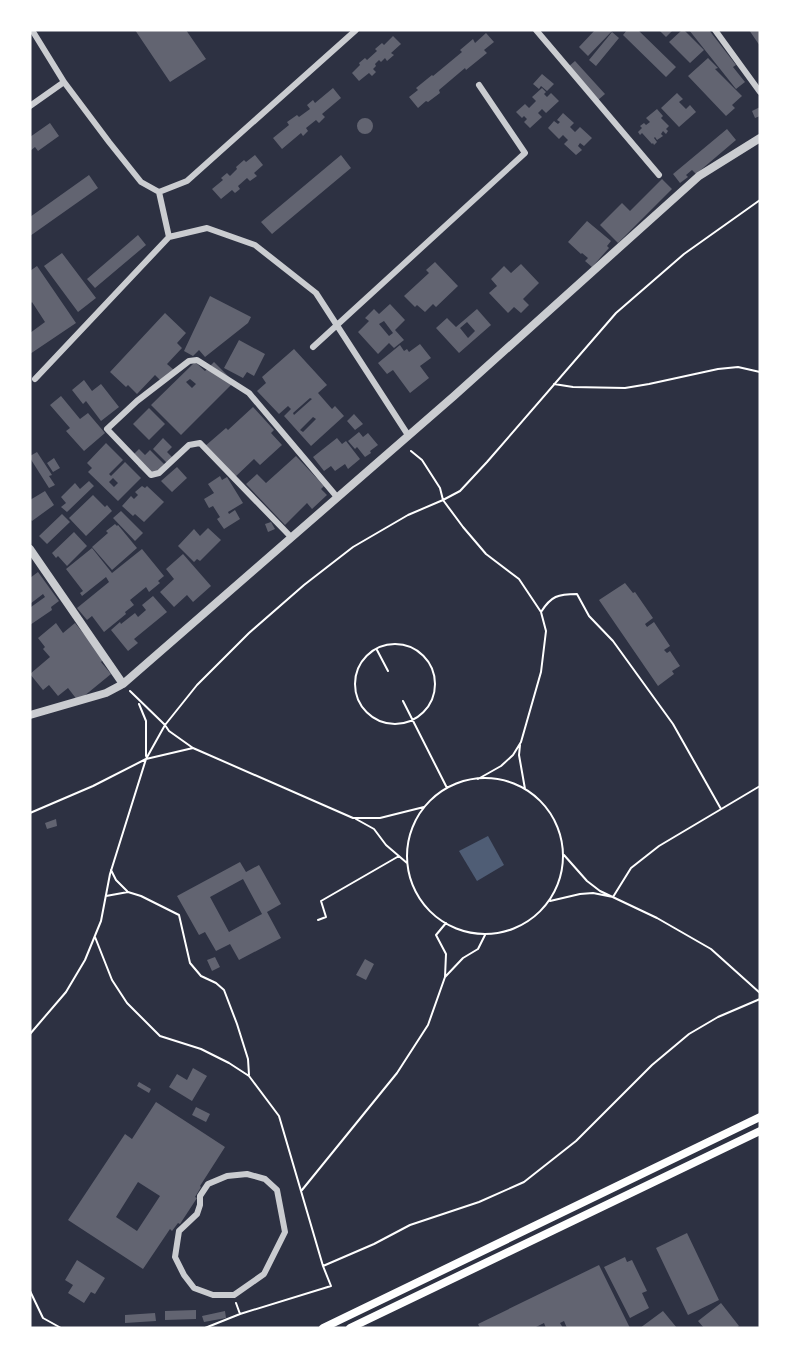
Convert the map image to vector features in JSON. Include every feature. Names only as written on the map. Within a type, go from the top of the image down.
[{"type":"main road","points":[[323,1328],[760,1117]]},
{"type":"main road","points":[[350,1328],[760,1131]]},
{"type":"street","points":[[32,30],[64,82],[109,142],[141,182],[159,192],[169,237]]},
{"type":"street","points":[[159,192],[187,181],[356,30]]},
{"type":"street","points":[[536,30],[659,175]]},
{"type":"street","points":[[715,30],[760,92]]},
{"type":"street","points":[[30,106],[64,82]]},
{"type":"street","points":[[314,347],[525,153],[479,85]]},
{"type":"street","points":[[30,715],[106,693],[123,684],[338,497],[699,176],[760,138]]},
{"type":"street","points":[[35,379],[169,237],[207,228],[255,245],[316,293],[408,435]]},
{"type":"street","points":[[291,537],[200,443],[189,445],[159,473],[151,475],[107,429],[137,401],[189,361],[197,360],[249,393],[338,497]]},
{"type":"street","points":[[30,549],[33,560],[123,684]]},
{"type":"street","points":[[247,1174],[265,1179],[276,1190],[285,1232],[264,1274],[234,1295],[213,1295],[194,1288],[175,1257],[179,1231],[197,1214],[200,1196],[208,1184],[227,1176],[247,1174]]},
{"type":"path","points":[[30,1034],[66,992],[85,960],[101,921],[111,870],[146,759],[165,725],[197,685],[249,633],[304,585],[353,547],[408,514],[460,491],[616,314],[684,254],[760,200]]},
{"type":"path","points":[[554,384],[573,387],[625,388],[718,369],[738,367],[760,372]]},
{"type":"path","points":[[411,451],[422,460],[440,488],[443,500],[463,527],[486,554],[519,579],[541,612],[546,632],[541,672],[519,755],[525,789]]},
{"type":"path","points":[[541,612],[548,600],[564,594],[578,594],[589,616],[613,641],[673,724],[721,809]]},
{"type":"path","points":[[393,644],[407,646],[419,652],[429,662],[434,674],[435,688],[432,701],[424,712],[413,720],[388,723],[376,719],[366,711],[359,700],[356,676],[360,664],[377,649],[393,644]]},
{"type":"path","points":[[377,649],[388,671]]},
{"type":"path","points":[[123,684],[169,731],[193,748],[354,818],[374,829],[386,845],[407,863]]},
{"type":"path","points":[[138,700],[146,721],[146,759]]},
{"type":"path","points":[[403,701],[447,788]]},
{"type":"path","points":[[478,779],[501,766],[513,755],[521,742]]},
{"type":"path","points":[[30,813],[93,786],[146,759],[193,748]]},
{"type":"path","points":[[478,779],[502,780],[525,789],[545,806],[559,829],[564,855],[561,879],[550,901],[532,919],[510,931],[485,934],[464,931],[446,923],[427,908],[414,887],[407,863],[408,843],[414,824],[424,807],[447,788],[478,779]]},
{"type":"path","points":[[613,897],[631,868],[659,846],[760,786]]},
{"type":"path","points":[[354,818],[380,818],[424,807]]},
{"type":"path","points":[[564,855],[587,881],[600,891],[657,918],[711,949],[760,993]]},
{"type":"path","points":[[318,920],[326,917],[321,901],[399,856]]},
{"type":"path","points":[[111,870],[116,880],[128,891],[179,915],[190,963],[201,976],[216,983],[224,990],[248,1059],[249,1076]]},
{"type":"path","points":[[106,896],[128,891]]},
{"type":"path","points":[[550,901],[593,893],[613,897]]},
{"type":"path","points":[[301,1191],[397,1073],[428,1025],[446,976],[446,954],[436,935],[446,923]]},
{"type":"path","points":[[446,976],[463,958],[478,949],[485,934]]},
{"type":"path","points":[[95,937],[112,980],[127,1003],[160,1036],[201,1049],[249,1076],[279,1116],[323,1266],[331,1286],[240,1314],[205,1328]]},
{"type":"path","points":[[323,1266],[374,1244],[410,1225],[479,1202],[524,1182],[576,1141],[652,1065],[689,1034],[718,1017],[760,999]]},
{"type":"path","points":[[30,1291],[43,1318],[61,1328]]},
{"type":"path","points":[[234,1295],[240,1314]]},
{"type":"water","points":[[488,836],[504,865],[477,881],[459,851]]},
{"type":"building","points":[[135,30],[186,30],[206,59],[170,82]]},
{"type":"building","points":[[595,30],[613,30],[588,56],[579,47]]},
{"type":"building","points":[[627,30],[638,30],[676,67],[666,77],[623,35]]},
{"type":"building","points":[[659,30],[673,30],[666,37]]},
{"type":"building","points":[[682,30],[704,50],[690,63],[669,42]]},
{"type":"building","points":[[689,30],[709,30],[736,65],[733,67],[745,82],[736,89]]},
{"type":"building","points":[[749,30],[760,30],[760,46]]},
{"type":"building","points":[[612,32],[619,38],[596,66],[589,60]]},
{"type":"building","points":[[486,33],[494,42],[484,50],[487,53],[439,90],[440,93],[418,108],[409,97],[418,90],[416,88],[462,52],[460,50],[473,39],[475,43]]},
{"type":"building","points":[[393,36],[401,44],[391,53],[394,55],[387,61],[385,58],[381,62],[379,60],[373,69],[376,72],[372,76],[369,73],[359,81],[352,73],[360,65],[359,63],[365,58],[367,60],[377,51],[375,49],[382,43],[384,45]]},
{"type":"building","points":[[708,58],[718,68],[715,69],[742,96],[732,105],[735,108],[726,116],[688,76]]},
{"type":"building","points":[[575,61],[605,94],[598,100],[568,67]]},
{"type":"building","points":[[542,74],[554,84],[547,91],[533,84]]},
{"type":"building","points":[[333,88],[341,98],[322,114],[325,117],[319,123],[316,120],[306,128],[308,131],[303,136],[301,133],[282,149],[273,138],[289,125],[287,122],[310,109],[307,105],[313,100],[315,103]]},
{"type":"building","points":[[542,88],[547,97],[551,93],[559,101],[546,113],[542,109],[538,113],[542,117],[530,128],[524,122],[527,119],[524,116],[522,118],[516,112],[525,104],[529,108],[536,101],[532,97]]},
{"type":"building","points":[[677,93],[683,99],[679,102],[686,109],[690,105],[696,112],[679,127],[661,108]]},
{"type":"building","points":[[760,107],[760,116],[755,118],[752,111]]},
{"type":"building","points":[[657,109],[663,116],[661,118],[669,126],[666,134],[663,131],[661,134],[663,136],[657,140],[654,138],[657,142],[654,145],[638,132],[642,128],[640,126],[650,122],[646,118]]},
{"type":"building","points":[[563,113],[574,123],[570,127],[575,132],[580,127],[592,138],[584,146],[580,143],[578,146],[582,150],[576,155],[564,144],[568,140],[563,135],[559,139],[548,128],[554,121],[558,124],[560,122],[557,120]]},
{"type":"building","points":[[365,118],[373,126],[365,134],[357,126]]},
{"type":"building","points":[[50,123],[59,136],[38,151],[35,147],[30,151],[30,137]]},
{"type":"building","points":[[727,129],[736,140],[696,174],[692,170],[686,175],[688,177],[680,183],[673,174]]},
{"type":"building","points":[[255,155],[263,165],[254,173],[257,176],[250,181],[247,178],[238,186],[240,189],[235,193],[232,190],[221,199],[212,189],[223,180],[221,178],[227,173],[230,176],[244,160],[246,162]]},
{"type":"building","points":[[341,155],[351,168],[272,234],[261,222]]},
{"type":"building","points":[[89,175],[98,188],[30,236],[30,217]]},
{"type":"building","points":[[662,179],[672,189],[618,243],[600,225],[622,203],[630,211]]},
{"type":"building","points":[[587,221],[611,241],[607,246],[609,248],[592,267],[585,261],[588,258],[568,242]]},
{"type":"building","points":[[138,235],[146,245],[95,288],[87,279]]},
{"type":"building","points":[[62,253],[96,298],[78,312],[44,266]]},
{"type":"building","points":[[435,262],[458,286],[436,307],[433,304],[425,312],[417,305],[415,307],[404,296],[429,273],[426,270]]},
{"type":"building","points":[[521,264],[539,283],[523,299],[529,305],[521,313],[514,307],[508,313],[489,293],[497,286],[491,279],[504,266],[511,273]]},
{"type":"building","points":[[37,266],[76,323],[30,354],[30,333],[45,322],[32,302],[30,304],[30,271]]},
{"type":"building","points":[[210,296],[251,317],[248,323],[205,357],[199,350],[193,356],[184,351]]},
{"type":"building","points":[[390,304],[405,320],[395,330],[404,340],[394,348],[389,343],[378,354],[358,332],[369,321],[365,318],[374,309],[379,314]],"holes":[[[384,321],[393,333],[389,336],[379,324]]]},
{"type":"building","points":[[477,309],[491,325],[459,353],[436,328],[447,318],[456,327]],"holes":[[[467,322],[475,331],[468,338],[460,328]]]},
{"type":"building","points":[[165,313],[186,333],[177,343],[182,348],[167,364],[175,371],[163,383],[155,375],[137,394],[110,372]]},
{"type":"building","points":[[239,340],[265,354],[254,376],[247,372],[243,378],[224,368]]},
{"type":"building","points":[[420,344],[431,358],[420,366],[429,378],[410,393],[393,370],[387,374],[378,363],[400,345],[404,351],[407,349],[409,352]]},
{"type":"building","points":[[294,349],[327,385],[318,393],[332,409],[335,406],[344,416],[311,446],[284,416],[291,409],[288,406],[279,414],[257,391],[266,383],[262,377]],"holes":[[[310,398],[312,399],[294,415],[293,413]],[[313,417],[316,419],[303,432],[300,430]]]},
{"type":"building","points":[[195,362],[205,371],[214,362],[234,382],[181,435],[151,405]],"holes":[[[190,379],[196,384],[192,388],[186,382]]]},
{"type":"building","points":[[84,380],[92,391],[101,384],[119,407],[101,421],[86,401],[83,404],[72,390]]},
{"type":"building","points":[[61,396],[80,419],[88,413],[105,433],[84,451],[66,431],[70,428],[50,405]]},
{"type":"building","points":[[253,407],[274,430],[271,433],[282,445],[260,465],[254,459],[233,479],[204,447],[226,428],[228,430]]},
{"type":"building","points":[[149,408],[165,424],[149,440],[133,424]]},
{"type":"building","points":[[354,414],[363,424],[355,430],[347,421]]},
{"type":"building","points":[[359,432],[363,437],[368,433],[378,445],[365,457],[348,441]]},
{"type":"building","points":[[163,438],[172,447],[167,452],[174,459],[169,465],[153,449]]},
{"type":"building","points":[[337,438],[342,444],[346,441],[360,459],[348,469],[345,464],[335,471],[331,466],[324,471],[313,457]]},
{"type":"building","points":[[106,443],[123,460],[109,474],[111,476],[125,462],[141,478],[118,501],[88,472],[92,468],[87,463]],"holes":[[[113,478],[118,483],[114,487],[109,482]]]},
{"type":"building","points":[[139,449],[145,455],[150,450],[167,467],[154,477],[151,475],[149,477],[138,466],[140,463],[131,457]]},
{"type":"building","points":[[37,452],[52,475],[49,476],[55,485],[49,488],[30,458]]},
{"type":"building","points":[[296,456],[324,486],[321,489],[327,495],[312,509],[307,503],[285,525],[246,484],[257,474],[266,483]]},
{"type":"building","points":[[54,458],[60,468],[53,472],[47,463]]},
{"type":"building","points":[[177,467],[187,478],[172,492],[161,481]]},
{"type":"building","points":[[220,476],[222,480],[227,477],[243,503],[228,512],[229,514],[235,510],[240,519],[224,529],[217,519],[220,517],[213,506],[209,508],[204,499],[214,493],[208,484]]},
{"type":"building","points":[[89,481],[94,486],[67,512],[61,507],[66,503],[61,497],[75,483],[80,489]]},
{"type":"building","points":[[142,486],[145,488],[147,486],[164,502],[144,522],[122,506],[131,496],[134,499],[138,495],[135,492]]},
{"type":"building","points":[[45,491],[54,505],[32,521],[30,519],[30,500]]},
{"type":"building","points":[[93,495],[112,511],[86,536],[69,518]]},
{"type":"building","points":[[121,511],[143,533],[135,541],[113,518]]},
{"type":"building","points":[[62,514],[70,522],[47,544],[39,536]]},
{"type":"building","points":[[271,522],[275,529],[268,532],[265,524]]},
{"type":"building","points":[[115,524],[137,548],[112,570],[92,547]]},
{"type":"building","points":[[208,528],[221,540],[200,561],[197,559],[194,562],[178,546],[194,529],[200,536]]},
{"type":"building","points":[[74,532],[87,546],[67,566],[52,553]]},
{"type":"building","points":[[92,548],[112,573],[142,549],[164,576],[158,581],[160,583],[149,592],[146,587],[130,600],[134,605],[104,632],[92,616],[87,620],[77,608],[109,582],[106,577],[82,596],[80,593],[83,591],[66,569]]},
{"type":"building","points":[[183,554],[211,586],[193,602],[187,595],[174,607],[160,592],[174,579],[166,569]]},
{"type":"building","points":[[38,572],[59,601],[51,607],[52,610],[30,625],[30,605],[31,607],[45,597],[43,594],[30,604],[30,578]]},
{"type":"building","points":[[625,583],[633,593],[635,592],[653,618],[645,624],[647,627],[654,622],[670,646],[664,650],[667,653],[670,651],[680,666],[672,671],[674,674],[658,686],[599,600]]},
{"type":"building","points":[[153,596],[167,612],[134,639],[138,643],[128,651],[111,630],[135,613],[138,617],[146,610],[142,605]]},
{"type":"building","points":[[56,623],[63,633],[75,623],[104,659],[101,662],[111,674],[78,701],[68,688],[58,696],[49,685],[43,690],[30,674],[50,657],[38,638]]},
{"type":"building","points":[[56,819],[57,826],[47,829],[45,823]]},
{"type":"building","points":[[240,862],[246,872],[259,865],[281,904],[267,912],[281,938],[239,960],[230,944],[216,951],[205,932],[199,935],[177,896]],"holes":[[[243,879],[262,914],[229,932],[210,897]]]},
{"type":"building","points":[[215,957],[220,967],[212,971],[207,960]]},
{"type":"building","points":[[365,959],[374,964],[366,980],[356,975]]},
{"type":"building","points":[[193,1068],[207,1076],[192,1101],[169,1087],[177,1074],[187,1080]]},
{"type":"building","points":[[139,1082],[151,1089],[149,1093],[137,1086]]},
{"type":"building","points":[[156,1102],[225,1147],[200,1186],[195,1197],[197,1198],[180,1224],[178,1223],[172,1231],[170,1229],[143,1269],[68,1220],[125,1134],[132,1139]],"holes":[[[138,1182],[160,1196],[137,1231],[116,1217]]]},
{"type":"building","points":[[196,1107],[210,1114],[206,1122],[192,1115]]},
{"type":"building","points":[[687,1233],[719,1300],[688,1315],[656,1248]]},
{"type":"building","points":[[625,1257],[627,1262],[632,1260],[647,1291],[642,1293],[649,1308],[630,1318],[604,1267]]},
{"type":"building","points":[[77,1260],[105,1278],[95,1294],[91,1292],[84,1303],[68,1293],[73,1285],[65,1280]]},
{"type":"building","points":[[599,1265],[630,1328],[567,1328],[564,1321],[560,1323],[563,1328],[546,1328],[544,1323],[534,1328],[480,1328],[478,1324]]},
{"type":"building","points":[[721,1303],[739,1326],[736,1328],[704,1328],[698,1321]]},
{"type":"building","points":[[196,1310],[196,1319],[165,1320],[165,1311]]},
{"type":"building","points":[[225,1311],[226,1318],[204,1322],[202,1316]]},
{"type":"building","points":[[663,1311],[677,1328],[640,1328]]},
{"type":"building","points":[[155,1313],[156,1321],[125,1323],[125,1315]]}]
